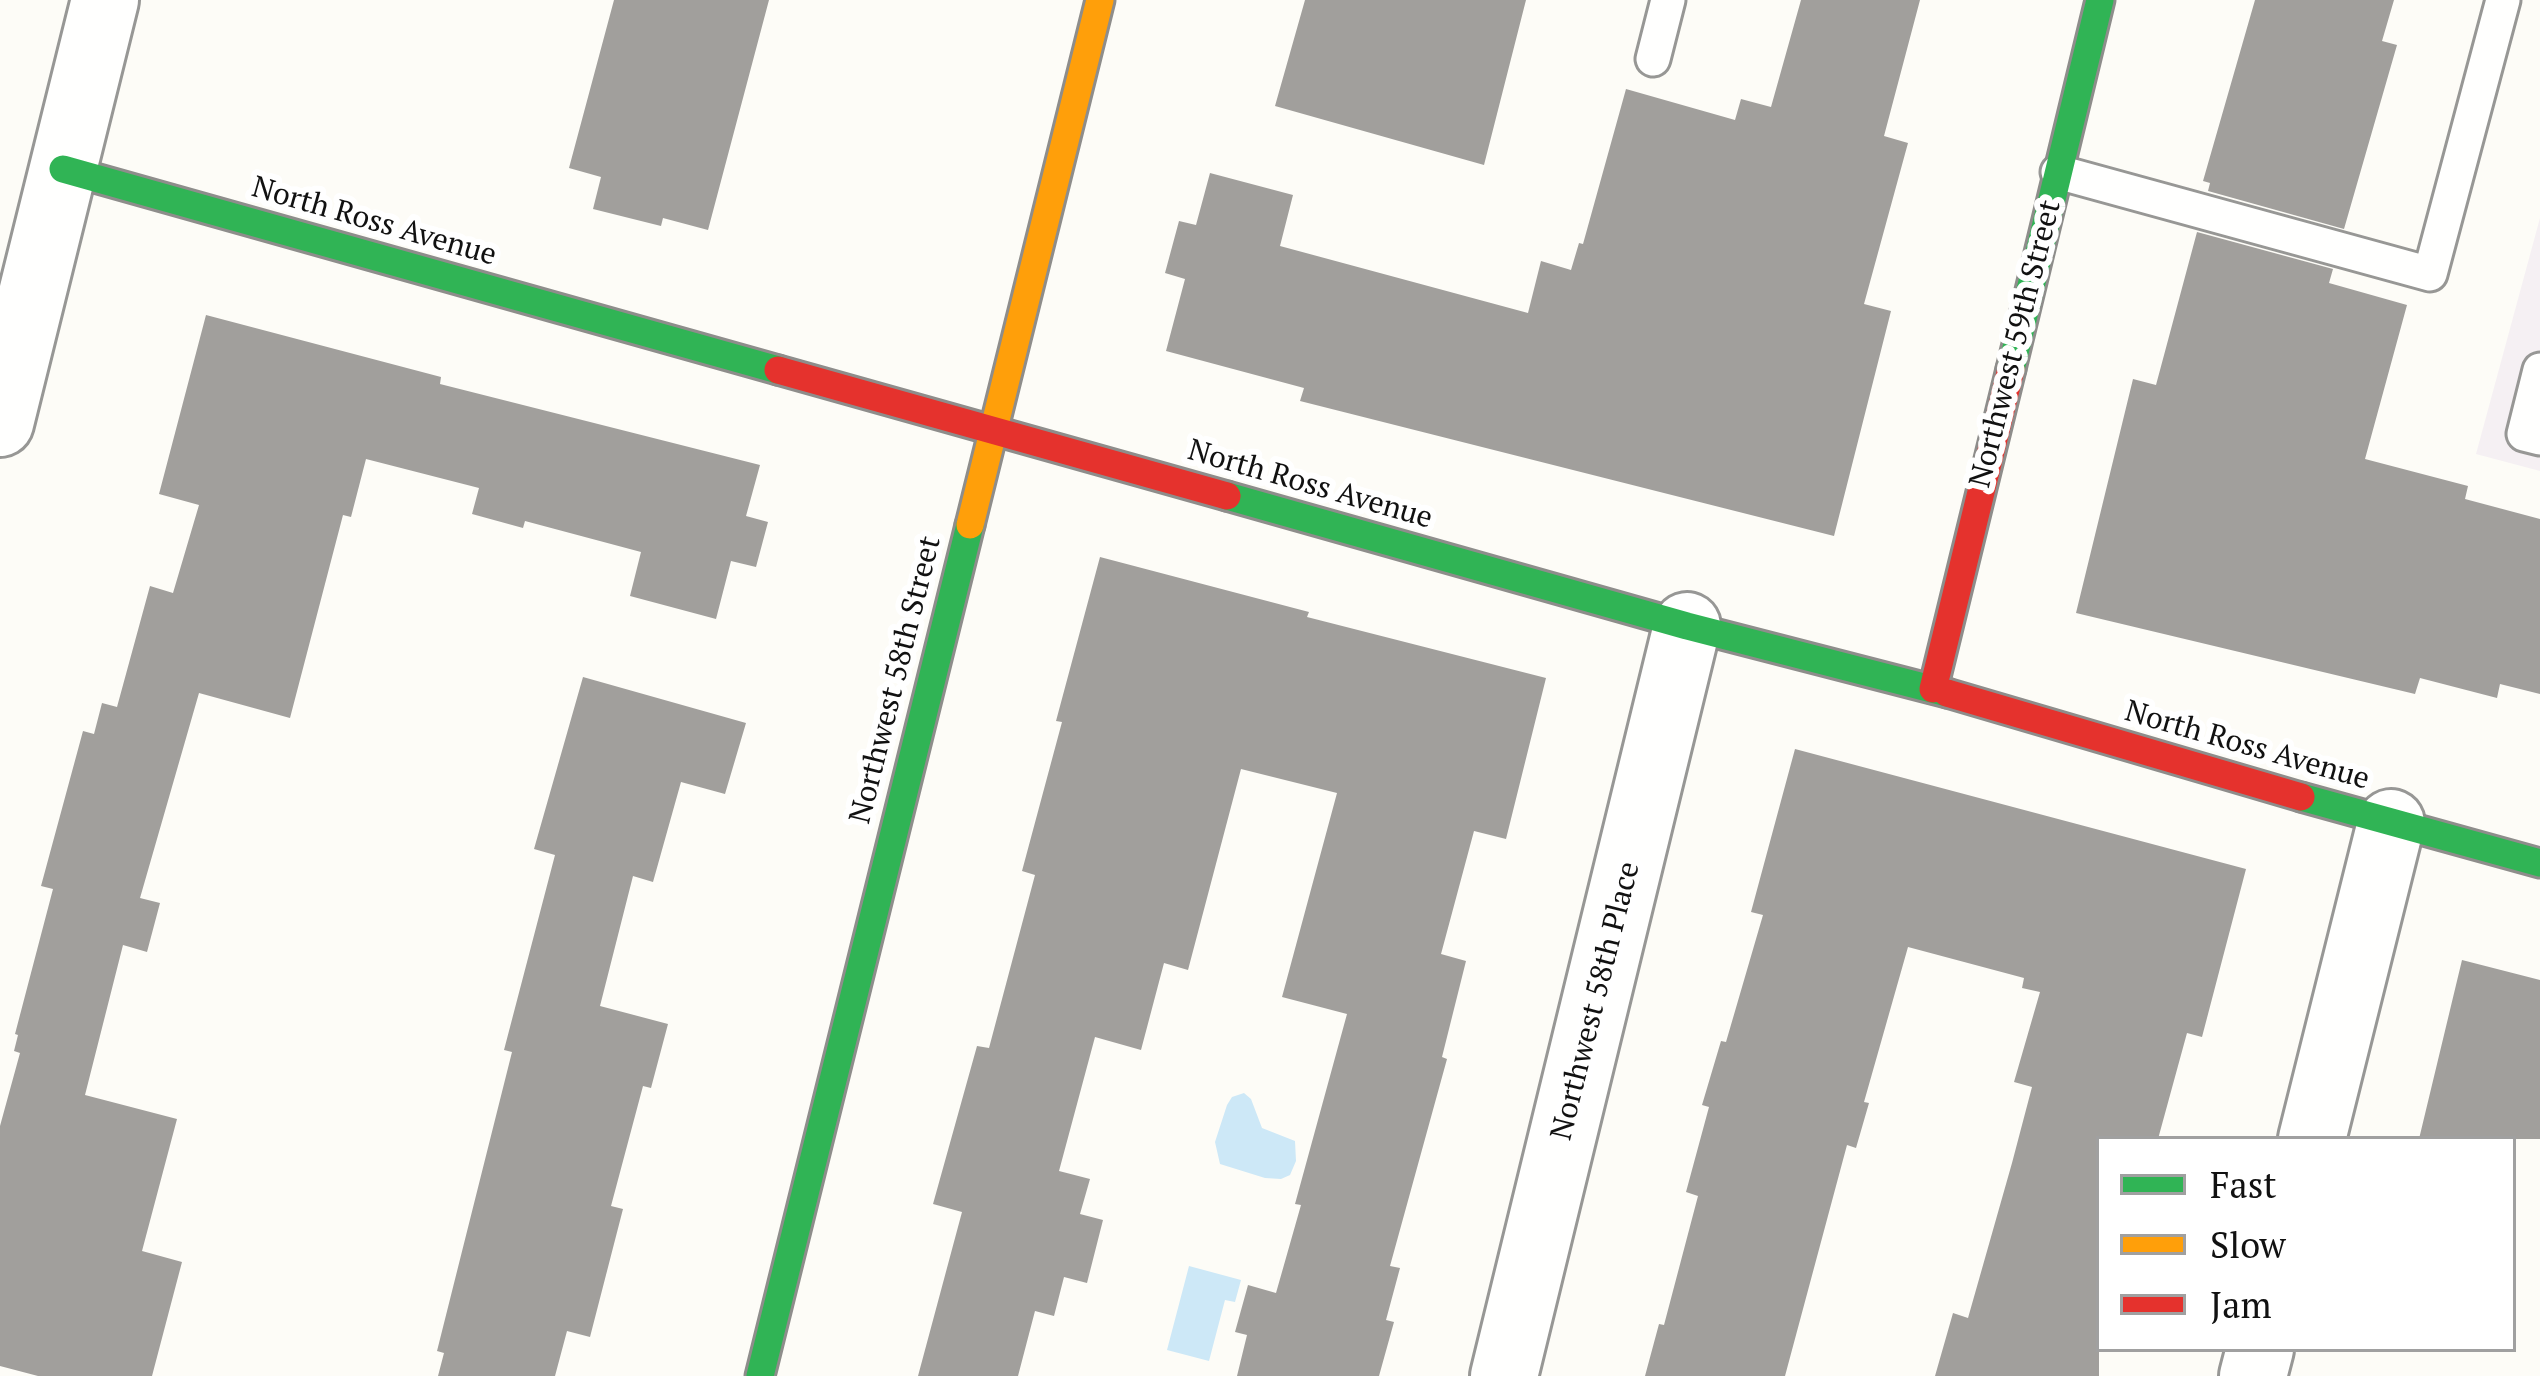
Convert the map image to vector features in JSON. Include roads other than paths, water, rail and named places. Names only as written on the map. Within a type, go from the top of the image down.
[{"type":"street","points":[[0,423],[105,0]]},
{"type":"street","name":"Northwest 58th Street","points":[[760,1376],[1100,0]]},
{"type":"street","name":"Northwest 59th Street","points":[[1933,688],[2100,0]]},
{"type":"street","name":"North Ross Avenue","points":[[63,169],[1687,626],[1933,688],[2540,862]]},
{"type":"street","name":"Northwest 58th Place","points":[[1504,1376],[1687,626]]},
{"type":"street","points":[[2313,1136],[2391,823]]},
{"type":"lane","points":[[1653,59],[1668,0]]},
{"type":"lane","points":[[2058,172],[2430,274],[2503,0]]},
{"type":"lane","points":[[2540,370],[2524,434],[2540,438]]},
{"type":"water","points":[[1244,1093],[1262,1128],[1295,1141],[1296,1161],[1290,1175],[1265,1178],[1220,1164],[1215,1142],[1227,1105],[1232,1097]]},
{"type":"water","points":[[1189,1266],[1241,1280],[1235,1302],[1225,1300],[1209,1361],[1167,1350]]}]
